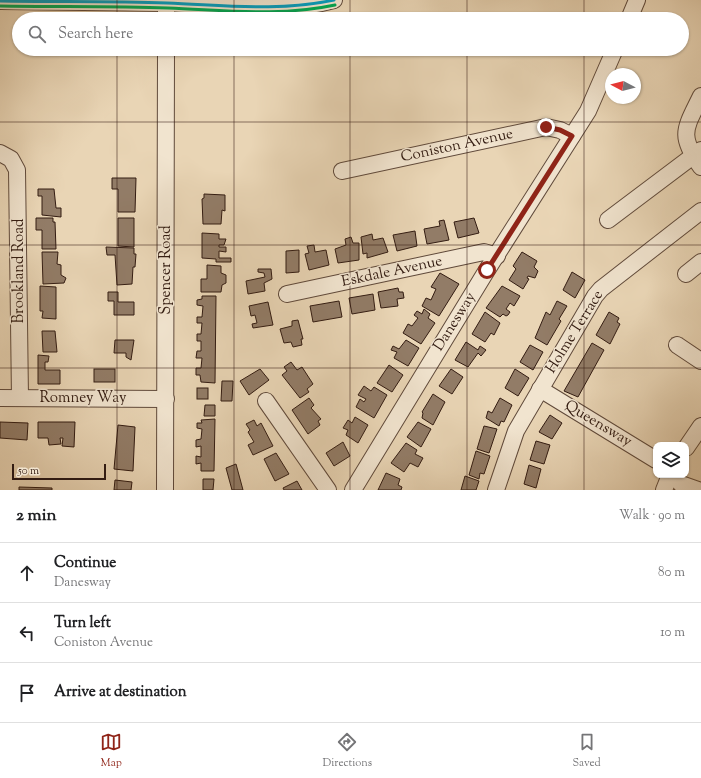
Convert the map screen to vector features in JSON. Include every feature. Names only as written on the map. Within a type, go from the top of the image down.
[{"type":"street","points":[[0,1],[166,7],[286,7],[334,0]]},
{"type":"street","points":[[632,12],[637,0]]},
{"type":"street","name":"Spencer Road","points":[[165,490],[166,56]]},
{"type":"street","name":"Danesway","points":[[353,490],[497,256],[588,112],[612,56]]},
{"type":"street","points":[[608,220],[698,158],[685,135],[689,122],[701,96]]},
{"type":"street","name":"Coniston Avenue","points":[[342,171],[546,127],[560,130],[572,136]]},
{"type":"street","name":"Brookland Road","points":[[0,153],[11,159],[17,170],[20,398]]},
{"type":"street","name":"Holme Terrace","points":[[496,490],[516,431],[584,312],[601,289],[701,211]]},
{"type":"street","name":"Eskdale Avenue","points":[[287,294],[484,252],[497,256]]},
{"type":"street","points":[[686,274],[701,262]]},
{"type":"street","points":[[676,345],[701,361]]},
{"type":"street","name":"Queensway","points":[[540,389],[653,458]]},
{"type":"street","name":"Romney Way","points":[[0,398],[166,399]]},
{"type":"street","points":[[266,401],[328,490]]},
{"type":"street","points":[[689,444],[701,426]]},
{"type":"street","points":[[664,490],[670,478]]},
{"type":"street","points":[[675,478],[681,484],[698,490]]},
{"type":"building","points":[[112,178],[136,178],[135,212],[118,212],[118,189],[112,189]]},
{"type":"building","points":[[38,189],[54,189],[56,208],[61,208],[61,217],[42,215],[42,196],[38,196]]},
{"type":"building","points":[[204,194],[225,195],[225,211],[222,210],[221,224],[203,224],[202,199],[204,198]]},
{"type":"building","points":[[36,218],[53,218],[53,222],[55,222],[56,249],[42,249],[42,230],[36,230]]},
{"type":"building","points":[[118,218],[134,218],[134,247],[118,246]]},
{"type":"building","points":[[474,218],[479,233],[458,238],[454,222]]},
{"type":"building","points":[[444,220],[449,240],[427,244],[424,229],[440,226],[439,221]]},
{"type":"building","points":[[415,231],[417,246],[397,251],[393,235]]},
{"type":"building","points":[[202,233],[219,234],[219,239],[226,239],[224,245],[219,245],[219,247],[226,247],[226,252],[219,251],[219,258],[231,258],[231,262],[216,262],[216,259],[202,258]]},
{"type":"building","points":[[372,234],[373,240],[383,238],[388,252],[367,258],[367,253],[363,254],[361,237]]},
{"type":"building","points":[[351,237],[353,243],[359,243],[359,260],[338,263],[335,249],[346,245],[345,239]]},
{"type":"building","points":[[314,245],[315,252],[326,250],[329,265],[309,270],[305,254],[309,253],[307,246]]},
{"type":"building","points":[[106,247],[134,248],[134,254],[136,254],[135,267],[133,267],[132,284],[117,285],[115,255],[107,255]]},
{"type":"building","points":[[299,250],[299,272],[286,273],[286,251]]},
{"type":"building","points":[[42,252],[58,252],[57,264],[61,265],[61,275],[66,278],[64,283],[43,284]]},
{"type":"building","points":[[522,252],[537,261],[534,267],[538,271],[535,278],[528,276],[527,278],[529,279],[523,289],[509,280],[516,269],[513,266]]},
{"type":"building","points":[[207,265],[221,266],[221,273],[226,275],[226,283],[222,285],[221,292],[201,292],[201,279],[207,279]]},
{"type":"building","points":[[258,269],[271,269],[272,279],[264,283],[265,291],[248,294],[246,281],[265,277],[264,273],[258,272]]},
{"type":"building","points":[[572,272],[585,280],[575,298],[563,290]]},
{"type":"building","points":[[440,273],[459,284],[439,316],[422,306],[426,298],[431,300],[436,289],[431,287]]},
{"type":"building","points":[[40,286],[56,287],[56,319],[42,318],[43,311],[40,311]]},
{"type":"building","points":[[502,286],[520,296],[514,306],[510,303],[506,309],[510,312],[508,315],[506,316],[503,314],[500,317],[486,308]]},
{"type":"building","points":[[398,288],[399,292],[403,292],[404,298],[397,299],[398,306],[381,308],[378,292]]},
{"type":"building","points":[[108,292],[118,292],[118,302],[134,302],[134,315],[114,315],[114,301],[108,301]]},
{"type":"building","points":[[373,294],[375,310],[352,314],[349,298]]},
{"type":"building","points":[[202,296],[216,296],[215,383],[201,382],[200,375],[196,375],[196,368],[201,368],[202,358],[196,358],[197,351],[201,351],[201,341],[197,341],[197,334],[201,334],[202,323],[197,323],[197,317],[202,317],[203,306],[197,305],[197,300],[202,299]]},
{"type":"building","points":[[339,301],[342,317],[313,322],[310,306]]},
{"type":"building","points":[[557,301],[567,306],[559,319],[561,321],[547,345],[535,338],[546,312],[550,315]]},
{"type":"building","points":[[268,302],[273,325],[253,328],[252,324],[257,323],[255,315],[251,316],[249,306]]},
{"type":"building","points":[[424,309],[430,314],[428,318],[435,323],[421,344],[403,333],[408,324],[412,326],[418,318],[414,315],[417,311],[422,314]]},
{"type":"building","points":[[485,312],[500,323],[494,335],[491,333],[485,342],[472,334]]},
{"type":"building","points":[[609,312],[619,318],[617,322],[620,324],[610,344],[596,335]]},
{"type":"building","points":[[298,320],[303,339],[301,339],[302,345],[293,347],[291,342],[284,343],[280,329],[292,326],[292,321]]},
{"type":"building","points":[[42,331],[55,331],[57,352],[43,352]]},
{"type":"building","points":[[115,340],[134,340],[131,360],[126,357],[126,353],[114,353]]},
{"type":"building","points":[[406,340],[419,348],[408,366],[394,358],[397,352],[391,350],[393,346],[399,349]]},
{"type":"building","points":[[466,342],[478,350],[480,346],[486,350],[481,356],[478,353],[468,367],[455,360]]},
{"type":"building","points":[[592,343],[604,350],[578,397],[564,391]]},
{"type":"building","points":[[530,345],[543,352],[533,370],[520,362]]},
{"type":"building","points":[[38,355],[49,356],[48,362],[45,362],[45,370],[60,370],[60,384],[38,384]]},
{"type":"building","points":[[291,362],[297,370],[302,367],[313,384],[307,389],[309,392],[300,398],[282,375],[287,371],[284,367]]},
{"type":"building","points":[[389,365],[403,375],[392,392],[377,383]]},
{"type":"building","points":[[94,369],[115,369],[115,382],[94,382]]},
{"type":"building","points":[[260,369],[269,380],[249,395],[240,381]]},
{"type":"building","points":[[451,369],[463,377],[452,394],[439,386]]},
{"type":"building","points":[[515,369],[529,378],[518,396],[505,388]]},
{"type":"building","points":[[222,381],[233,381],[232,401],[221,401]]},
{"type":"building","points":[[364,386],[371,391],[374,387],[387,395],[374,418],[356,407],[360,399],[364,402],[366,399],[358,395]]},
{"type":"building","points":[[197,388],[208,388],[208,399],[197,399]]},
{"type":"building","points":[[433,394],[445,402],[433,425],[422,418],[422,412]]},
{"type":"building","points":[[309,398],[314,405],[311,408],[321,419],[318,421],[320,425],[308,434],[292,410]]},
{"type":"building","points":[[500,398],[512,405],[504,422],[501,421],[499,426],[486,418],[488,411],[492,413]]},
{"type":"building","points":[[205,405],[215,405],[215,416],[204,416]]},
{"type":"building","points":[[550,415],[562,423],[552,439],[539,432]]},
{"type":"building","points":[[355,417],[368,425],[358,443],[346,435],[348,430],[343,428],[348,420],[352,423]]},
{"type":"building","points":[[215,419],[214,471],[201,471],[201,463],[196,464],[196,456],[201,457],[201,446],[196,447],[196,440],[201,439],[202,429],[197,428],[197,423],[202,423],[201,420]]},
{"type":"building","points":[[254,420],[257,426],[261,423],[273,446],[253,455],[248,445],[254,442],[248,432],[250,430],[246,424]]},
{"type":"building","points":[[0,422],[28,423],[27,440],[0,438]]},
{"type":"building","points":[[38,422],[75,422],[74,447],[62,446],[63,438],[60,438],[61,444],[49,445],[48,438],[38,438]]},
{"type":"building","points":[[418,422],[431,429],[421,447],[407,437]]},
{"type":"building","points":[[118,425],[135,427],[133,471],[114,469]]},
{"type":"building","points":[[484,426],[497,429],[489,453],[477,449]]},
{"type":"building","points":[[536,441],[550,445],[544,464],[530,460]]},
{"type":"building","points":[[343,442],[350,456],[334,466],[326,453]]},
{"type":"building","points":[[406,443],[417,450],[415,454],[423,458],[418,467],[410,463],[404,472],[391,463]]},
{"type":"building","points":[[476,451],[490,456],[484,474],[480,473],[479,479],[469,475]]},
{"type":"building","points":[[276,453],[289,474],[275,481],[264,459]]},
{"type":"building","points":[[236,464],[243,490],[232,490],[226,468]]},
{"type":"building","points":[[529,465],[541,469],[536,488],[524,484]]},
{"type":"building","points":[[386,473],[400,479],[398,485],[402,487],[401,490],[378,490]]},
{"type":"building","points":[[465,476],[479,481],[476,490],[461,490]]},
{"type":"building","points":[[203,479],[214,479],[213,490],[203,490]]},
{"type":"building","points":[[115,480],[132,482],[131,490],[114,490]]},
{"type":"building","points":[[297,481],[302,490],[284,490],[283,488]]},
{"type":"building","points":[[19,487],[52,488],[52,490],[19,490]]},
{"type":"transit line","points":[[0,1],[146,2],[272,7],[313,4],[334,0]]},
{"type":"transit line","points":[[0,6],[147,7],[273,12],[314,9],[335,5]]},
{"type":"route","points":[[487,270],[572,136],[560,130],[546,127]]}]
